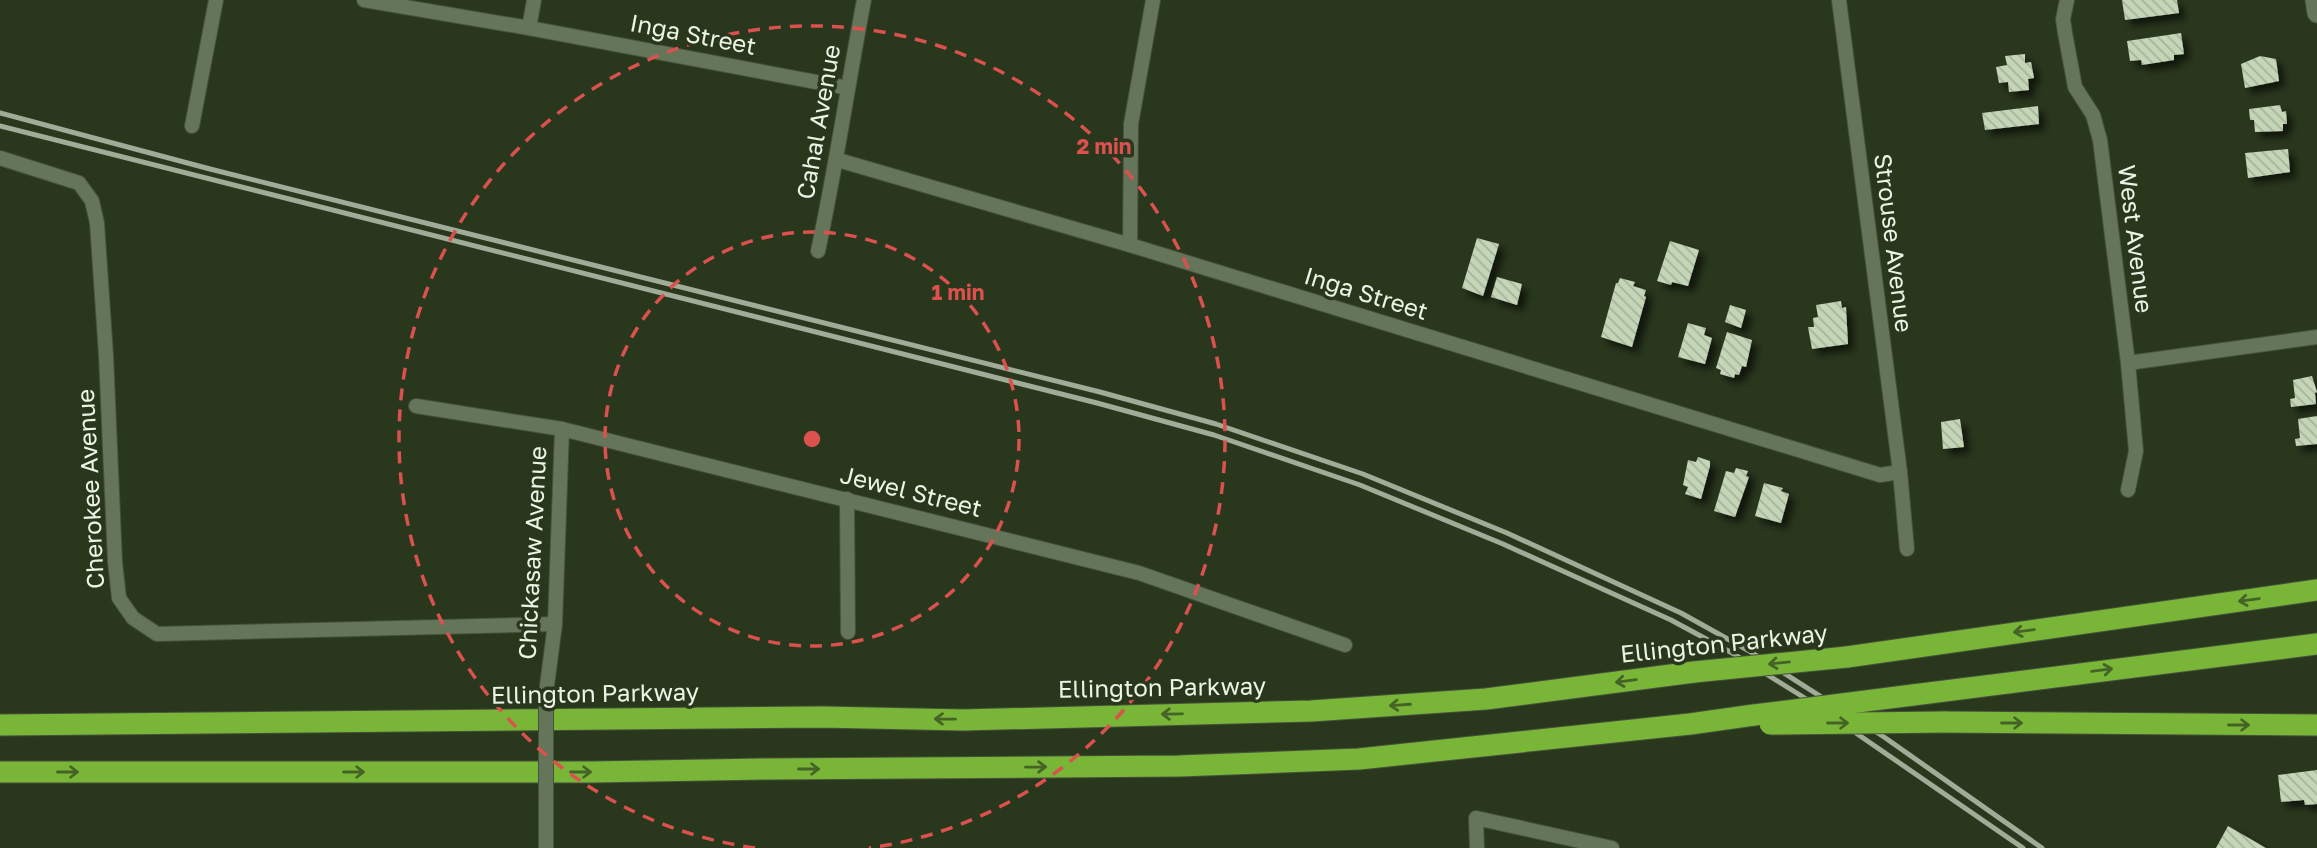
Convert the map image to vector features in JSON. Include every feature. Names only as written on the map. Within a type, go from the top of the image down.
[{"type":"highway","name":"Ellington Parkway","points":[[0,725],[822,717],[963,720],[1311,711],[1486,699],[1693,672],[1847,657],[2317,590]]},
{"type":"highway","points":[[1762,719],[1913,695],[2317,644]]},
{"type":"highway","points":[[0,772],[592,772],[1179,766],[1359,759],[1690,724],[1762,719],[2317,725]]},
{"type":"main road","points":[[2315,0],[2317,13]]},
{"type":"street","points":[[192,126],[216,0]]},
{"type":"street","name":"Inga Street","points":[[364,0],[848,88]]},
{"type":"street","points":[[529,28],[534,0]]},
{"type":"street","name":"Cahal Avenue","points":[[818,251],[838,160],[864,0]]},
{"type":"street","points":[[1130,245],[1131,124],[1153,0]]},
{"type":"street","name":"Strouse Avenue","points":[[1839,0],[1900,471],[1907,549]]},
{"type":"street","name":"West Avenue","points":[[2067,0],[2063,19],[2065,42],[2075,87],[2093,115],[2100,140],[2128,363],[2136,452],[2128,490]]},
{"type":"street","name":"Cherokee Avenue","points":[[0,158],[79,183],[92,201],[97,223],[106,355],[115,562],[119,598],[133,618],[157,634],[555,624]]},
{"type":"street","name":"Inga Street","points":[[838,160],[1130,245],[1880,475],[1900,471]]},
{"type":"street","points":[[2128,363],[2317,337]]},
{"type":"street","name":"Jewel Street","points":[[416,406],[562,429],[1139,573],[1345,645]]},
{"type":"street","name":"Chickasaw Avenue","points":[[546,848],[546,693],[555,624],[562,429]]},
{"type":"street","points":[[847,499],[848,632]]},
{"type":"street","points":[[1477,848],[1476,818],[1612,848]]},
{"type":"building","points":[[2122,0],[2177,0],[2179,13],[2125,20]]},
{"type":"building","points":[[2181,33],[2184,54],[2174,55],[2174,60],[2142,65],[2141,60],[2130,61],[2127,41]]},
{"type":"building","points":[[2025,54],[2025,63],[2031,62],[2034,78],[2028,79],[2029,90],[2009,92],[2008,82],[1999,83],[1996,67],[2007,65],[2005,56]]},
{"type":"building","points":[[2260,56],[2276,59],[2279,81],[2245,88],[2241,64]]},
{"type":"building","points":[[2280,105],[2282,112],[2286,111],[2287,124],[2283,124],[2283,131],[2255,132],[2249,109]]},
{"type":"building","points":[[2038,106],[2039,124],[1985,130],[1982,113]]},
{"type":"building","points":[[2288,149],[2290,172],[2248,178],[2245,153]]},
{"type":"building","points":[[1477,238],[1499,244],[1483,296],[1462,288]]},
{"type":"building","points":[[1670,241],[1699,250],[1688,286],[1657,281]]},
{"type":"building","points":[[1497,277],[1522,284],[1517,305],[1491,297]]},
{"type":"building","points":[[1620,278],[1635,282],[1633,286],[1646,290],[1632,347],[1601,337],[1616,283]]},
{"type":"building","points":[[1841,301],[1842,308],[1846,307],[1848,344],[1812,349],[1808,327],[1814,327],[1813,318],[1818,317],[1816,305]]},
{"type":"building","points":[[1730,305],[1746,310],[1741,328],[1725,322]]},
{"type":"building","points":[[1688,323],[1706,328],[1704,335],[1712,338],[1705,364],[1678,357]]},
{"type":"building","points":[[1727,332],[1752,340],[1746,367],[1742,366],[1739,375],[1735,374],[1734,378],[1720,374],[1721,370],[1716,368]]},
{"type":"building","points":[[2312,376],[2317,392],[2316,404],[2291,407],[2290,399],[2295,398],[2293,380]]},
{"type":"building","points":[[2317,416],[2317,444],[2296,446],[2295,439],[2300,438],[2298,419]]},
{"type":"building","points":[[1960,419],[1964,447],[1943,449],[1941,422]]},
{"type":"building","points":[[1698,457],[1710,461],[1701,499],[1685,494],[1688,487],[1683,485],[1688,460],[1696,462]]},
{"type":"building","points":[[1736,468],[1748,471],[1746,476],[1749,477],[1735,517],[1714,511],[1726,471],[1734,473]]},
{"type":"building","points":[[1764,483],[1783,488],[1781,491],[1789,494],[1781,523],[1755,516]]},
{"type":"building","points":[[2317,770],[2317,804],[2305,805],[2304,800],[2281,802],[2278,775]]},
{"type":"building","points":[[2228,826],[2266,848],[2216,848]]},
{"type":"railway","points":[[0,113],[210,169],[1100,392],[1216,424],[1363,474],[1507,533],[1681,613],[1751,652],[1884,737],[2042,848]]},
{"type":"railway","points":[[0,126],[1097,403],[1214,435],[1360,485],[1503,544],[1671,620],[1734,654],[1808,700],[2023,848]]}]
